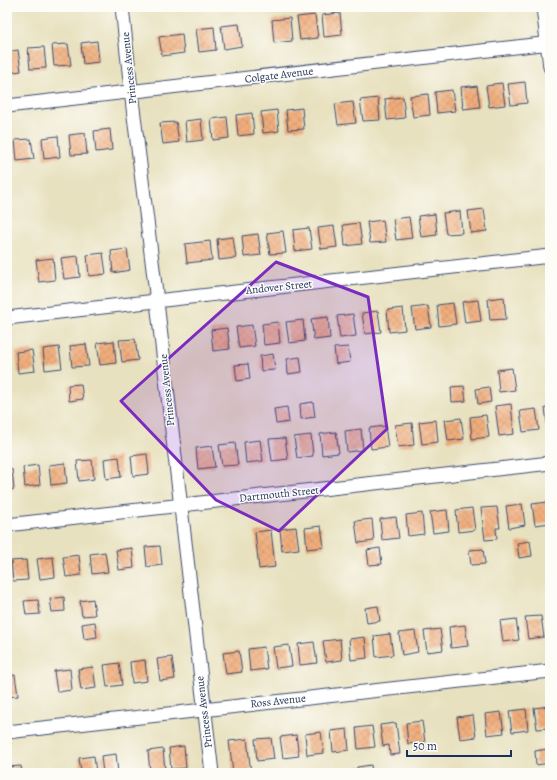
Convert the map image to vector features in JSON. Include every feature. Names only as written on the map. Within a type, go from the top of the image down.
[{"type":"street","name":"Princess Avenue","points":[[122,7],[212,773]]},
{"type":"street","points":[[543,7],[549,43],[550,67]]},
{"type":"street","name":"Colgate Avenue","points":[[7,106],[549,43]]},
{"type":"street","name":"Andover Street","points":[[7,318],[550,256]]},
{"type":"street","name":"Dartmouth Street","points":[[7,525],[550,463]]},
{"type":"street","name":"Ross Avenue","points":[[7,732],[550,671]]},
{"type":"highlighted area","points":[[276,262],[368,297],[387,429],[279,531],[216,500],[121,401]]},
{"type":"building","points":[[340,13],[342,35],[324,37],[322,15]]},
{"type":"building","points":[[315,15],[318,38],[300,40],[297,17]]},
{"type":"building","points":[[290,18],[292,41],[274,43],[272,20]]},
{"type":"building","points":[[239,24],[242,46],[224,49],[221,26]]},
{"type":"building","points":[[214,27],[216,50],[199,52],[196,29]]},
{"type":"building","points":[[182,34],[184,53],[162,56],[159,37]]},
{"type":"building","points":[[97,41],[99,62],[83,64],[81,43]]},
{"type":"building","points":[[68,44],[71,65],[54,66],[52,45]]},
{"type":"building","points":[[44,47],[46,68],[30,69],[28,48]]},
{"type":"building","points":[[18,50],[21,71],[7,73],[7,52]]},
{"type":"building","points":[[525,82],[527,103],[511,105],[508,84]]},
{"type":"building","points":[[502,83],[505,105],[489,107],[486,86]]},
{"type":"building","points":[[477,86],[480,107],[463,109],[461,87]]},
{"type":"building","points":[[452,90],[455,111],[437,113],[435,92]]},
{"type":"building","points":[[428,94],[430,115],[413,117],[410,96]]},
{"type":"building","points":[[403,97],[405,118],[387,120],[385,99]]},
{"type":"building","points":[[378,98],[380,120],[363,121],[360,100]]},
{"type":"building","points":[[353,102],[356,123],[338,125],[335,104]]},
{"type":"building","points":[[302,108],[304,129],[288,130],[286,110]]},
{"type":"building","points":[[277,110],[279,131],[263,133],[261,112]]},
{"type":"building","points":[[252,113],[254,134],[238,136],[236,115]]},
{"type":"building","points":[[227,117],[229,138],[213,140],[211,119]]},
{"type":"building","points":[[201,119],[203,140],[187,142],[185,121]]},
{"type":"building","points":[[176,122],[179,142],[163,144],[160,123]]},
{"type":"building","points":[[110,129],[112,150],[96,152],[94,131]]},
{"type":"building","points":[[85,133],[87,154],[71,155],[69,135]]},
{"type":"building","points":[[58,136],[60,157],[44,159],[42,138]]},
{"type":"building","points":[[31,139],[34,159],[17,161],[15,140]]},
{"type":"building","points":[[484,209],[487,231],[471,233],[468,211]]},
{"type":"building","points":[[460,211],[462,233],[446,234],[443,213]]},
{"type":"building","points":[[435,214],[437,235],[421,237],[418,216]]},
{"type":"building","points":[[409,217],[412,238],[396,240],[393,219]]},
{"type":"building","points":[[383,220],[386,242],[370,243],[367,222]]},
{"type":"building","points":[[359,223],[362,244],[345,246],[343,225]]},
{"type":"building","points":[[334,226],[337,247],[321,249],[318,228]]},
{"type":"building","points":[[309,228],[312,249],[295,251],[293,230]]},
{"type":"building","points":[[283,231],[286,253],[270,254],[267,233]]},
{"type":"building","points":[[258,234],[261,255],[244,257],[242,236]]},
{"type":"building","points":[[233,237],[236,258],[219,260],[217,239]]},
{"type":"building","points":[[210,241],[212,260],[187,263],[185,244]]},
{"type":"building","points":[[127,249],[130,270],[113,273],[111,251]]},
{"type":"building","points":[[103,253],[106,274],[89,276],[87,255]]},
{"type":"building","points":[[78,256],[80,277],[64,279],[61,258]]},
{"type":"building","points":[[53,258],[55,280],[39,282],[36,260]]},
{"type":"building","points":[[504,297],[506,319],[490,320],[488,299]]},
{"type":"building","points":[[478,300],[481,321],[465,323],[462,302]]},
{"type":"building","points":[[453,303],[456,324],[439,326],[437,305]]},
{"type":"building","points":[[428,306],[431,327],[415,329],[412,308]]},
{"type":"building","points":[[403,308],[405,330],[389,332],[387,310]]},
{"type":"building","points":[[378,311],[381,332],[365,334],[362,313]]},
{"type":"building","points":[[353,314],[356,336],[340,338],[337,316]]},
{"type":"building","points":[[328,317],[330,338],[314,340],[311,319]]},
{"type":"building","points":[[303,320],[305,341],[289,343],[286,322]]},
{"type":"building","points":[[278,322],[280,343],[264,345],[262,324]]},
{"type":"building","points":[[252,325],[255,346],[239,348],[236,327]]},
{"type":"building","points":[[227,328],[230,349],[213,351],[211,330]]},
{"type":"building","points":[[135,339],[138,360],[122,362],[119,340]]},
{"type":"building","points":[[114,341],[116,363],[100,365],[97,343]]},
{"type":"building","points":[[86,344],[89,366],[72,367],[70,346]]},
{"type":"building","points":[[59,347],[62,368],[45,370],[43,349]]},
{"type":"building","points":[[348,347],[350,362],[336,364],[334,348]]},
{"type":"building","points":[[32,350],[35,371],[18,373],[16,352]]},
{"type":"building","points":[[273,354],[275,370],[261,371],[260,356]]},
{"type":"building","points":[[300,357],[302,372],[288,374],[287,359]]},
{"type":"building","points":[[248,364],[250,379],[237,381],[235,365]]},
{"type":"building","points":[[512,368],[515,390],[499,392],[497,370]]},
{"type":"building","points":[[81,384],[83,399],[69,401],[68,385]]},
{"type":"building","points":[[464,386],[466,401],[452,402],[451,387]]},
{"type":"building","points":[[489,387],[491,402],[478,404],[476,389]]},
{"type":"building","points":[[313,402],[315,417],[301,419],[300,404]]},
{"type":"building","points":[[511,404],[514,434],[499,436],[495,406]]},
{"type":"building","points":[[287,407],[289,422],[276,424],[274,409]]},
{"type":"building","points":[[545,408],[550,408],[550,429],[548,430]]},
{"type":"building","points":[[536,409],[539,430],[523,432],[520,411]]},
{"type":"building","points":[[486,415],[489,437],[472,439],[470,417]]},
{"type":"building","points":[[461,418],[464,439],[448,441],[445,420]]},
{"type":"building","points":[[436,420],[438,442],[422,444],[419,422]]},
{"type":"building","points":[[412,423],[414,445],[398,447],[395,425]]},
{"type":"building","points":[[385,426],[388,447],[371,449],[369,428]]},
{"type":"building","points":[[361,429],[363,450],[347,452],[345,431]]},
{"type":"building","points":[[336,432],[339,453],[322,455],[320,434]]},
{"type":"building","points":[[311,435],[313,456],[297,458],[294,437]]},
{"type":"building","points":[[285,438],[288,459],[272,461],[269,439]]},
{"type":"building","points":[[260,440],[263,461],[246,463],[244,442]]},
{"type":"building","points":[[235,443],[238,465],[222,466],[219,445]]},
{"type":"building","points":[[212,446],[215,467],[198,469],[196,448]]},
{"type":"building","points":[[147,454],[149,474],[133,476],[131,456]]},
{"type":"building","points":[[119,457],[121,477],[106,479],[104,459]]},
{"type":"building","points":[[92,460],[94,479],[79,481],[77,461]]},
{"type":"building","points":[[65,463],[67,483],[51,485],[49,465]]},
{"type":"building","points":[[38,465],[40,485],[25,487],[23,467]]},
{"type":"building","points":[[12,469],[14,489],[7,490],[7,470]]},
{"type":"building","points":[[548,502],[550,523],[535,525],[532,504]]},
{"type":"building","points":[[522,504],[525,525],[509,528],[506,506]]},
{"type":"building","points":[[497,507],[500,528],[496,528],[497,539],[485,540],[481,508]]},
{"type":"building","points":[[472,508],[475,530],[458,532],[456,510]]},
{"type":"building","points":[[447,510],[449,531],[433,533],[430,512]]},
{"type":"building","points":[[422,513],[424,534],[408,536],[406,515]]},
{"type":"building","points":[[396,517],[399,538],[382,540],[380,519]]},
{"type":"building","points":[[372,519],[374,541],[358,543],[355,521]]},
{"type":"building","points":[[321,526],[324,547],[307,549],[305,528]]},
{"type":"building","points":[[296,527],[299,549],[282,551],[280,529]]},
{"type":"building","points":[[271,530],[275,567],[259,569],[255,532]]},
{"type":"building","points":[[530,541],[532,556],[519,558],[517,543]]},
{"type":"building","points":[[160,546],[162,565],[147,567],[145,547]]},
{"type":"building","points":[[132,548],[134,568],[119,570],[116,550]]},
{"type":"building","points":[[380,548],[382,564],[369,565],[367,550]]},
{"type":"building","points":[[483,549],[485,564],[471,565],[469,550]]},
{"type":"building","points":[[105,552],[108,572],[92,574],[90,554]]},
{"type":"building","points":[[79,555],[81,575],[66,577],[63,557]]},
{"type":"building","points":[[53,557],[55,577],[40,579],[37,559]]},
{"type":"building","points":[[26,560],[28,580],[13,581],[11,561]]},
{"type":"building","points":[[64,597],[65,611],[52,612],[50,599]]},
{"type":"building","points":[[93,599],[95,615],[82,616],[80,601]]},
{"type":"building","points":[[38,600],[40,614],[26,615],[24,601]]},
{"type":"building","points":[[378,606],[380,621],[367,623],[365,608]]},
{"type":"building","points":[[541,616],[544,637],[528,639],[525,617]]},
{"type":"building","points":[[516,619],[519,640],[503,642],[500,621]]},
{"type":"building","points":[[95,622],[97,637],[84,639],[82,624]]},
{"type":"building","points":[[465,625],[468,646],[451,648],[449,627]]},
{"type":"building","points":[[440,629],[443,650],[427,652],[424,631]]},
{"type":"building","points":[[415,631],[418,652],[402,655],[399,633]]},
{"type":"building","points":[[390,634],[393,655],[376,657],[374,636]]},
{"type":"building","points":[[365,637],[367,658],[351,660],[349,639]]},
{"type":"building","points":[[340,639],[342,660],[326,662],[323,641]]},
{"type":"building","points":[[314,642],[317,663],[300,665],[298,644]]},
{"type":"building","points":[[289,645],[292,666],[276,668],[273,647]]},
{"type":"building","points":[[264,647],[267,669],[250,671],[248,649]]},
{"type":"building","points":[[239,651],[242,672],[226,674],[223,653]]},
{"type":"building","points":[[172,657],[175,679],[160,681],[157,659]]},
{"type":"building","points":[[145,660],[147,681],[132,683],[130,662]]},
{"type":"building","points":[[119,663],[122,685],[107,687],[104,665]]},
{"type":"building","points":[[93,667],[96,688],[81,690],[78,669]]},
{"type":"building","points":[[70,669],[72,690],[57,692],[54,671]]},
{"type":"building","points":[[15,675],[18,696],[7,697],[7,676]]},
{"type":"building","points":[[550,706],[550,728],[537,729],[534,708]]},
{"type":"building","points":[[526,709],[528,730],[512,732],[509,711]]},
{"type":"building","points":[[501,712],[504,733],[487,735],[485,714]]},
{"type":"building","points":[[473,715],[476,737],[460,739],[457,717]]},
{"type":"building","points":[[422,721],[425,742],[408,744],[406,723]]},
{"type":"building","points":[[396,723],[400,754],[390,755],[389,745],[383,746],[380,725]]},
{"type":"building","points":[[372,726],[375,747],[358,749],[356,728]]},
{"type":"building","points":[[347,729],[349,750],[333,752],[331,731]]},
{"type":"building","points":[[321,732],[324,753],[307,755],[305,734]]},
{"type":"building","points":[[296,735],[299,756],[283,758],[280,737]]},
{"type":"building","points":[[271,738],[274,759],[257,761],[255,739]]},
{"type":"building","points":[[247,739],[251,773],[233,773],[229,741]]},
{"type":"building","points":[[184,746],[186,768],[171,769],[169,748]]},
{"type":"building","points":[[163,749],[165,771],[150,772],[148,751]]},
{"type":"building","points":[[548,749],[550,763],[536,765],[535,751]]},
{"type":"building","points":[[116,754],[118,773],[103,773],[101,756]]},
{"type":"building","points":[[94,756],[96,773],[81,773],[79,758]]},
{"type":"building","points":[[371,765],[372,773],[358,773],[357,767]]},
{"type":"building","points":[[21,766],[22,773],[7,773],[7,767]]}]
